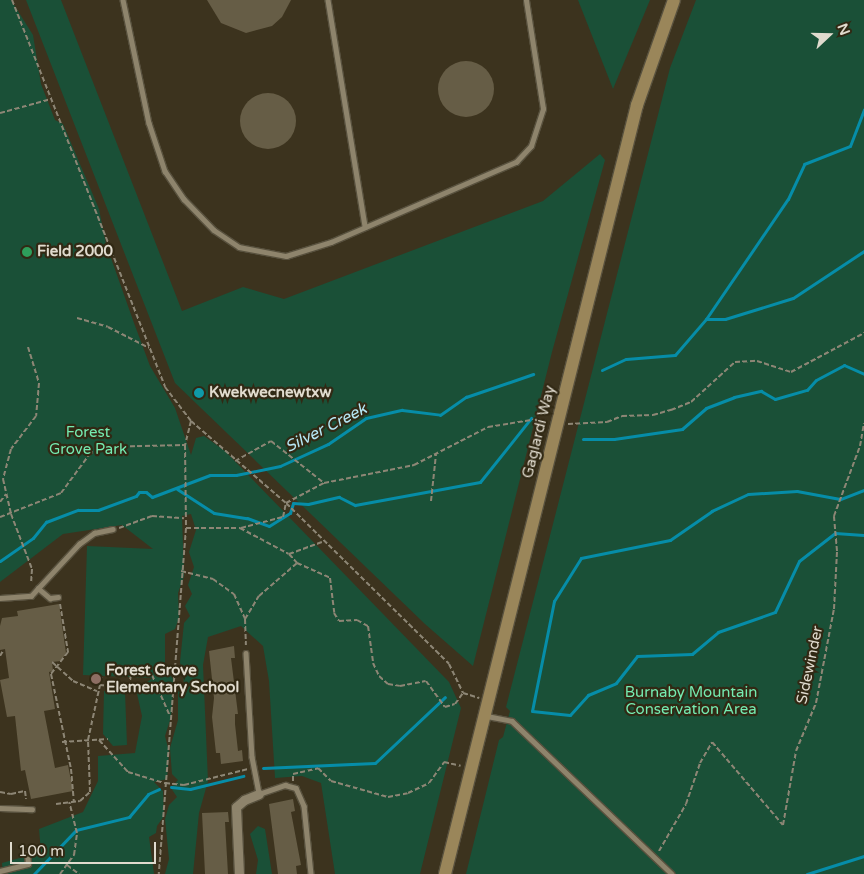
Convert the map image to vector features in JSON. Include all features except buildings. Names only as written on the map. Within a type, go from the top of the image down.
[{"type":"main road","name":"Gaglardi Way","points":[[444,874],[489,702],[637,105],[674,0]]},
{"type":"street","points":[[239,874],[236,807],[244,800],[259,794]]},
{"type":"lane","points":[[123,0],[149,123],[166,171],[184,199],[214,230],[240,247],[286,256],[331,242],[516,162],[530,146],[543,109],[526,0]]},
{"type":"lane","points":[[328,0],[364,227]]},
{"type":"lane","points":[[0,598],[31,596],[79,544],[94,533],[112,530]]},
{"type":"lane","points":[[38,588],[50,598],[58,597]]},
{"type":"lane","points":[[246,653],[254,768],[259,794],[285,785],[296,788],[304,806],[311,874]]},
{"type":"lane","points":[[485,716],[512,721],[672,874]]},
{"type":"lane","points":[[0,808],[20,811],[32,809]]},
{"type":"lane","points":[[0,871],[28,864],[27,854]]},
{"type":"path","points":[[12,0],[165,387],[192,421],[235,462],[286,504],[322,542],[449,664],[463,693],[489,702]]},
{"type":"path","points":[[0,113],[51,99]]},
{"type":"path","points":[[78,318],[108,327],[150,348]]},
{"type":"path","points":[[186,528],[240,528],[283,517],[286,504],[324,482],[414,466],[488,427],[538,419],[558,424],[593,424],[622,416],[653,415],[671,410],[691,402],[735,362],[757,361],[791,372],[864,333]]},
{"type":"path","points":[[28,347],[38,383],[36,416],[11,449],[3,479],[11,514],[32,569],[31,596]]},
{"type":"path","points":[[158,874],[180,571],[186,528],[184,518],[187,480],[186,445],[192,421]]},
{"type":"path","name":"Sidewinder","points":[[656,858],[686,804],[700,763],[712,742],[783,824],[796,751],[816,703],[834,610],[836,540],[834,516],[860,446],[864,423]]},
{"type":"path","points":[[235,462],[271,441],[324,482]]},
{"type":"path","points":[[0,516],[11,514],[60,493],[89,455],[100,447],[186,445]]},
{"type":"path","points":[[431,502],[436,454]]},
{"type":"path","points":[[0,502],[6,493]]},
{"type":"path","points":[[112,530],[152,516],[184,518]]},
{"type":"path","points":[[240,528],[290,554],[297,563],[330,578],[333,589],[334,613],[339,621],[357,620],[368,626],[373,663],[379,676],[388,684],[400,686],[426,681],[445,707],[455,704],[463,693]]},
{"type":"path","points":[[290,554],[322,542]]},
{"type":"path","points":[[245,619],[258,596],[297,563]]},
{"type":"path","points":[[180,571],[213,579],[234,594],[245,619],[246,646]]},
{"type":"path","points":[[58,597],[68,652],[51,674],[64,742],[72,770],[74,802]]},
{"type":"path","points":[[0,656],[3,651]]},
{"type":"path","points":[[52,662],[74,681],[97,691]]},
{"type":"path","points":[[124,692],[129,687],[131,675]]},
{"type":"path","points":[[152,675],[170,716]]},
{"type":"path","points":[[56,804],[74,802],[90,792],[88,740],[97,691],[102,676]]},
{"type":"path","points":[[99,685],[129,687]]},
{"type":"path","points":[[64,742],[108,739]]},
{"type":"path","points":[[99,740],[128,772],[165,783],[184,785],[254,768]]},
{"type":"path","points":[[293,787],[293,774],[318,768],[331,781],[388,797],[408,793],[429,783],[444,762],[471,769]]},
{"type":"path","points":[[0,792],[11,794],[25,791],[26,799]]},
{"type":"path","points":[[60,874],[74,855],[77,833],[69,802]]},
{"type":"path","points":[[67,865],[79,874]]},
{"type":"green space","name":"Forest Grove Park","points":[[0,0],[11,0],[33,35],[41,84],[55,120],[63,124],[99,209],[106,244],[150,366],[175,408],[191,455],[196,438],[204,436],[225,451],[449,682],[461,708],[420,874],[335,874],[321,783],[302,776],[275,778],[269,681],[263,646],[241,626],[208,637],[203,665],[208,781],[199,813],[193,874],[165,874],[169,859],[165,819],[169,805],[177,797],[171,788],[178,780],[172,774],[170,748],[178,720],[178,692],[184,683],[180,662],[184,623],[190,616],[185,606],[192,594],[188,585],[194,567],[189,552],[196,530],[191,514],[182,516],[184,576],[178,593],[179,618],[175,629],[165,634],[165,669],[174,680],[171,717],[165,736],[169,752],[167,779],[154,782],[163,791],[164,816],[157,826],[156,833],[149,837],[154,874],[3,874],[2,863],[41,852],[39,829],[83,812],[98,781],[98,756],[135,753],[142,716],[136,689],[153,678],[83,675],[87,546],[153,549],[122,525],[63,534],[0,582]]},
{"type":"green space","points":[[26,0],[61,0],[182,311],[243,287],[284,299],[543,201],[600,154],[605,160],[552,352],[473,666],[425,624],[175,383]]},
{"type":"green space","points":[[578,0],[650,0],[613,89]]},
{"type":"green space","name":"Burnaby Mountain Conservation Area","points":[[696,0],[864,0],[864,874],[466,874],[499,740],[503,737],[510,711],[506,707],[670,68]]},
{"type":"green space","points":[[104,691],[125,692],[127,745],[113,746],[103,734]]},
{"type":"green space","points":[[258,826],[265,829],[272,874],[256,874],[258,860],[250,834]]},
{"type":"waterway","points":[[706,319],[788,199],[804,164],[850,146],[864,110]]},
{"type":"waterway","points":[[602,370],[626,359],[675,355],[706,319],[725,319],[793,298],[864,251]]},
{"type":"waterway","points":[[583,439],[614,439],[682,429],[706,408],[734,397],[761,391],[775,399],[807,390],[816,380],[844,365],[864,374]]},
{"type":"waterway","name":"Silver Creek","points":[[0,561],[33,538],[46,522],[78,510],[98,510],[136,496],[139,492],[146,492],[152,497],[210,475],[236,475],[280,466],[328,444],[366,418],[402,410],[440,415],[466,397],[533,374]]},
{"type":"waterway","points":[[177,489],[214,513],[247,518],[269,526],[290,513],[293,503],[308,504],[339,497],[355,505],[480,482],[531,418]]},
{"type":"waterway","points":[[864,490],[840,499],[797,491],[748,494],[712,511],[670,540],[581,558],[554,601],[532,711],[570,715],[588,695],[616,683],[637,656],[692,654],[718,632],[775,612],[799,561],[835,533],[864,535]]},
{"type":"waterway","points":[[263,768],[375,763],[445,697]]},
{"type":"waterway","points":[[171,787],[190,789],[243,776]]},
{"type":"waterway","points":[[34,874],[76,830],[129,817],[148,794],[159,789]]},
{"type":"waterway","points":[[807,874],[864,856]]},
{"type":"place","name":"Field 2000","points":[[27,252]]},
{"type":"place","name":"Kwekwecnewtxw","points":[[199,393]]},
{"type":"place","name":"Forest Grove Elementary School","points":[[96,679]]}]
